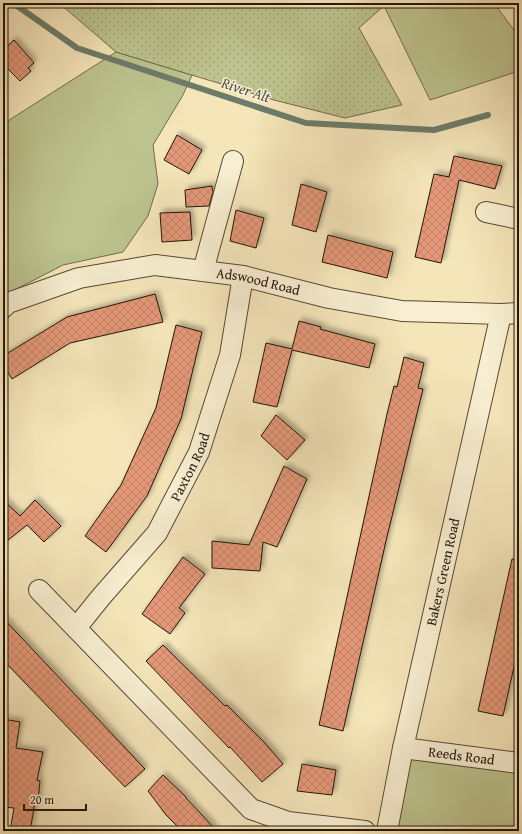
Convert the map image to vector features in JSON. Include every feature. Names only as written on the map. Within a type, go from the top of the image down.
[{"type":"street","points":[[203,271],[233,161]]},
{"type":"street","points":[[486,212],[519,220]]},
{"type":"street","name":"Adswood Road","points":[[3,308],[8,303],[79,278],[156,265],[243,276],[329,298],[402,311],[510,314]]},
{"type":"street","name":"Paxton Road","points":[[76,628],[157,533],[199,452],[230,355],[243,276]]},
{"type":"street","name":"Bakers Green Road","points":[[387,831],[404,748],[510,314]]},
{"type":"street","points":[[39,590],[251,809],[288,822],[365,831]]},
{"type":"street","name":"Reeds Road","points":[[404,748],[519,763]]},
{"type":"green space","points":[[59,3],[387,3],[359,28],[402,105],[345,118],[274,100],[116,52]]},
{"type":"green space","points":[[494,3],[519,37],[519,71],[430,100],[383,4]]},
{"type":"green space","points":[[116,52],[192,75],[183,95],[153,145],[158,184],[148,216],[123,252],[63,265],[3,296],[3,124]]},
{"type":"green space","points":[[403,748],[519,763],[519,831],[387,831]]},
{"type":"building","points":[[14,40],[34,63],[28,68],[31,71],[20,81],[3,64],[3,50]]},
{"type":"building","points":[[177,135],[202,150],[189,174],[164,160]]},
{"type":"building","points":[[454,156],[502,166],[495,189],[459,180],[441,263],[415,257],[434,174],[449,177]]},
{"type":"building","points":[[301,184],[327,192],[316,232],[292,225]]},
{"type":"building","points":[[212,186],[213,192],[209,206],[186,207],[185,190]]},
{"type":"building","points":[[236,210],[264,218],[256,248],[230,241]]},
{"type":"building","points":[[190,212],[192,240],[162,242],[160,213]]},
{"type":"building","points":[[328,235],[393,252],[387,278],[322,262]]},
{"type":"building","points":[[155,294],[163,322],[70,343],[12,379],[3,364],[3,356],[67,317]]},
{"type":"building","points":[[299,321],[321,327],[320,329],[375,344],[369,368],[292,350],[277,407],[253,402],[266,343],[292,349]]},
{"type":"building","points":[[176,325],[202,332],[181,419],[147,496],[106,552],[85,536],[121,485],[156,408]]},
{"type":"building","points":[[404,357],[424,363],[418,388],[423,389],[386,541],[343,731],[319,725],[387,414],[394,386],[397,387]]},
{"type":"building","points":[[276,415],[305,440],[287,460],[261,436]]},
{"type":"building","points":[[284,466],[307,479],[277,547],[263,542],[260,571],[212,568],[212,541],[249,545]]},
{"type":"building","points":[[3,500],[20,516],[35,500],[61,526],[44,542],[27,525],[3,544]]},
{"type":"building","points":[[183,557],[205,574],[179,608],[185,613],[170,634],[142,614]]},
{"type":"building","points":[[512,559],[519,560],[519,644],[503,716],[478,711]]},
{"type":"building","points":[[3,618],[145,769],[125,787],[3,660]]},
{"type":"building","points":[[163,645],[225,706],[227,705],[265,743],[283,764],[262,782],[146,661]]},
{"type":"building","points":[[3,719],[20,722],[16,748],[43,752],[37,780],[40,781],[38,801],[34,800],[30,831],[10,831],[14,808],[3,807],[5,768],[3,768]]},
{"type":"building","points":[[302,764],[336,770],[332,795],[297,791]]},
{"type":"building","points":[[163,775],[186,797],[217,831],[182,831],[166,815],[148,791]]},
{"type":"waterway","name":"River Alt","points":[[13,3],[77,48],[306,123],[434,130],[488,115]]}]
